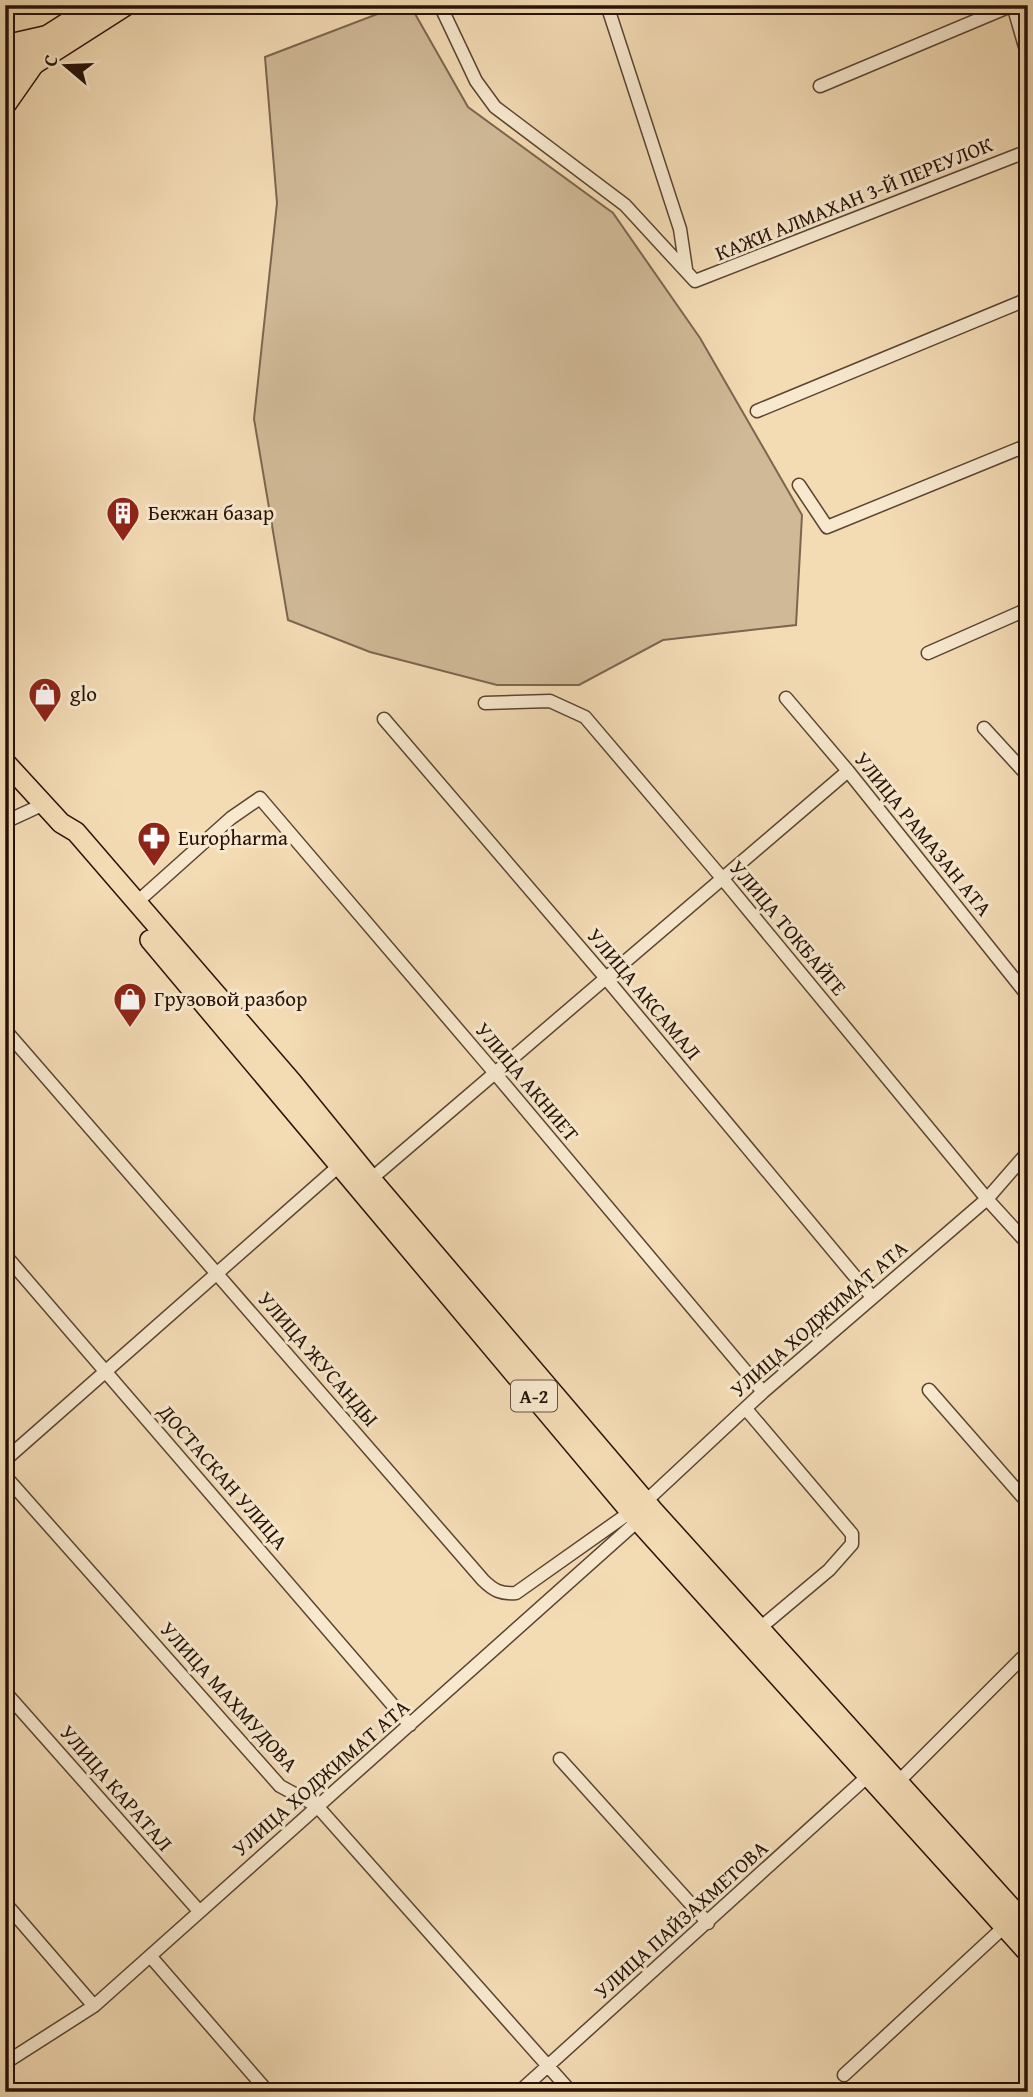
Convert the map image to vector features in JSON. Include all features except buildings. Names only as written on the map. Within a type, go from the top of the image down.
[{"type":"main road","points":[[66,24],[77,5]]},
{"type":"main road","points":[[5,62],[95,5]]},
{"type":"main road","points":[[5,83],[127,5]]},
{"type":"main road","points":[[5,44],[48,36]]},
{"type":"main road","points":[[5,106],[35,64]]},
{"type":"main road","name":"A-2","points":[[5,762],[61,823],[68,840],[91,858],[136,904],[292,1082],[642,1511],[760,1628],[1028,1926]]},
{"type":"main road","name":"A-2","points":[[91,858],[340,1165],[642,1511],[868,1776],[1028,1953]]},
{"type":"street","points":[[440,5],[476,81],[495,107],[625,205],[686,269]]},
{"type":"street","points":[[607,5],[680,229],[686,269]]},
{"type":"street","points":[[820,86],[1013,5],[1028,57]]},
{"type":"street","name":"КАЖИ АЛМАХАН 3-Й ПЕРЕУЛОК","points":[[686,269],[695,281],[1028,151]]},
{"type":"street","points":[[757,411],[1028,299]]},
{"type":"street","points":[[799,485],[827,527],[1028,445]]},
{"type":"street","points":[[928,653],[1028,609]]},
{"type":"street","name":"УЛИЦА РАМАЗАН АТА","points":[[786,698],[848,771],[1028,996]]},
{"type":"street","name":"УЛИЦА ТОКБАЙГЕ","points":[[485,703],[550,701],[585,717],[987,1199],[1028,1244]]},
{"type":"street","name":"УЛИЦА АКСАМАЛ","points":[[384,719],[605,977],[872,1297]]},
{"type":"street","points":[[984,728],[1028,776]]},
{"type":"street","points":[[370,1178],[848,771]]},
{"type":"street","name":"УЛИЦА АКНИЕТ","points":[[136,904],[231,818],[260,798],[763,1392]]},
{"type":"street","points":[[5,822],[44,804]]},
{"type":"street","name":"УЛИЦА ЖУСАНДЫ","points":[[5,1030],[492,1589],[503,1594],[516,1593],[642,1511]]},
{"type":"street","name":"УЛИЦА ХОДЖИМАТ АТА","points":[[5,2063],[94,2006],[151,1956],[410,1725],[642,1511],[763,1392],[987,1199],[1028,1152]]},
{"type":"street","points":[[5,1460],[340,1165]]},
{"type":"street","name":"ДОСТАСКАН УЛИЦА","points":[[5,1255],[410,1725]]},
{"type":"street","points":[[929,1390],[1028,1503]]},
{"type":"street","points":[[746,1409],[852,1534],[852,1544],[829,1570],[760,1628]]},
{"type":"street","name":"УЛИЦА МАХМУДОВА","points":[[5,1476],[280,1786],[317,1806],[571,2092]]},
{"type":"street","points":[[898,1782],[1028,1652]]},
{"type":"street","name":"УЛИЦА КАРАТАЛ","points":[[5,1692],[199,1911]]},
{"type":"street","points":[[560,1759],[708,1923]]},
{"type":"street","name":"УЛИЦА ПАЙЗАХМЕТОВА","points":[[519,2092],[868,1776]]},
{"type":"street","points":[[5,1903],[94,2006]]},
{"type":"street","points":[[844,2075],[1004,1927]]},
{"type":"street","points":[[151,1956],[268,2092]]},
{"type":"shaded area","points":[[401,5],[410,5],[468,107],[613,213],[700,338],[802,515],[796,625],[663,640],[579,685],[497,685],[370,652],[288,620],[254,419],[277,203],[265,57]]},
{"type":"place","name":"Бекжан базар","points":[[123,543]]},
{"type":"place","name":"glo","points":[[45,724]]},
{"type":"place","name":"Europharma","points":[[154,868]]},
{"type":"place","name":"Грузовой разбор","points":[[130,1029]]}]
